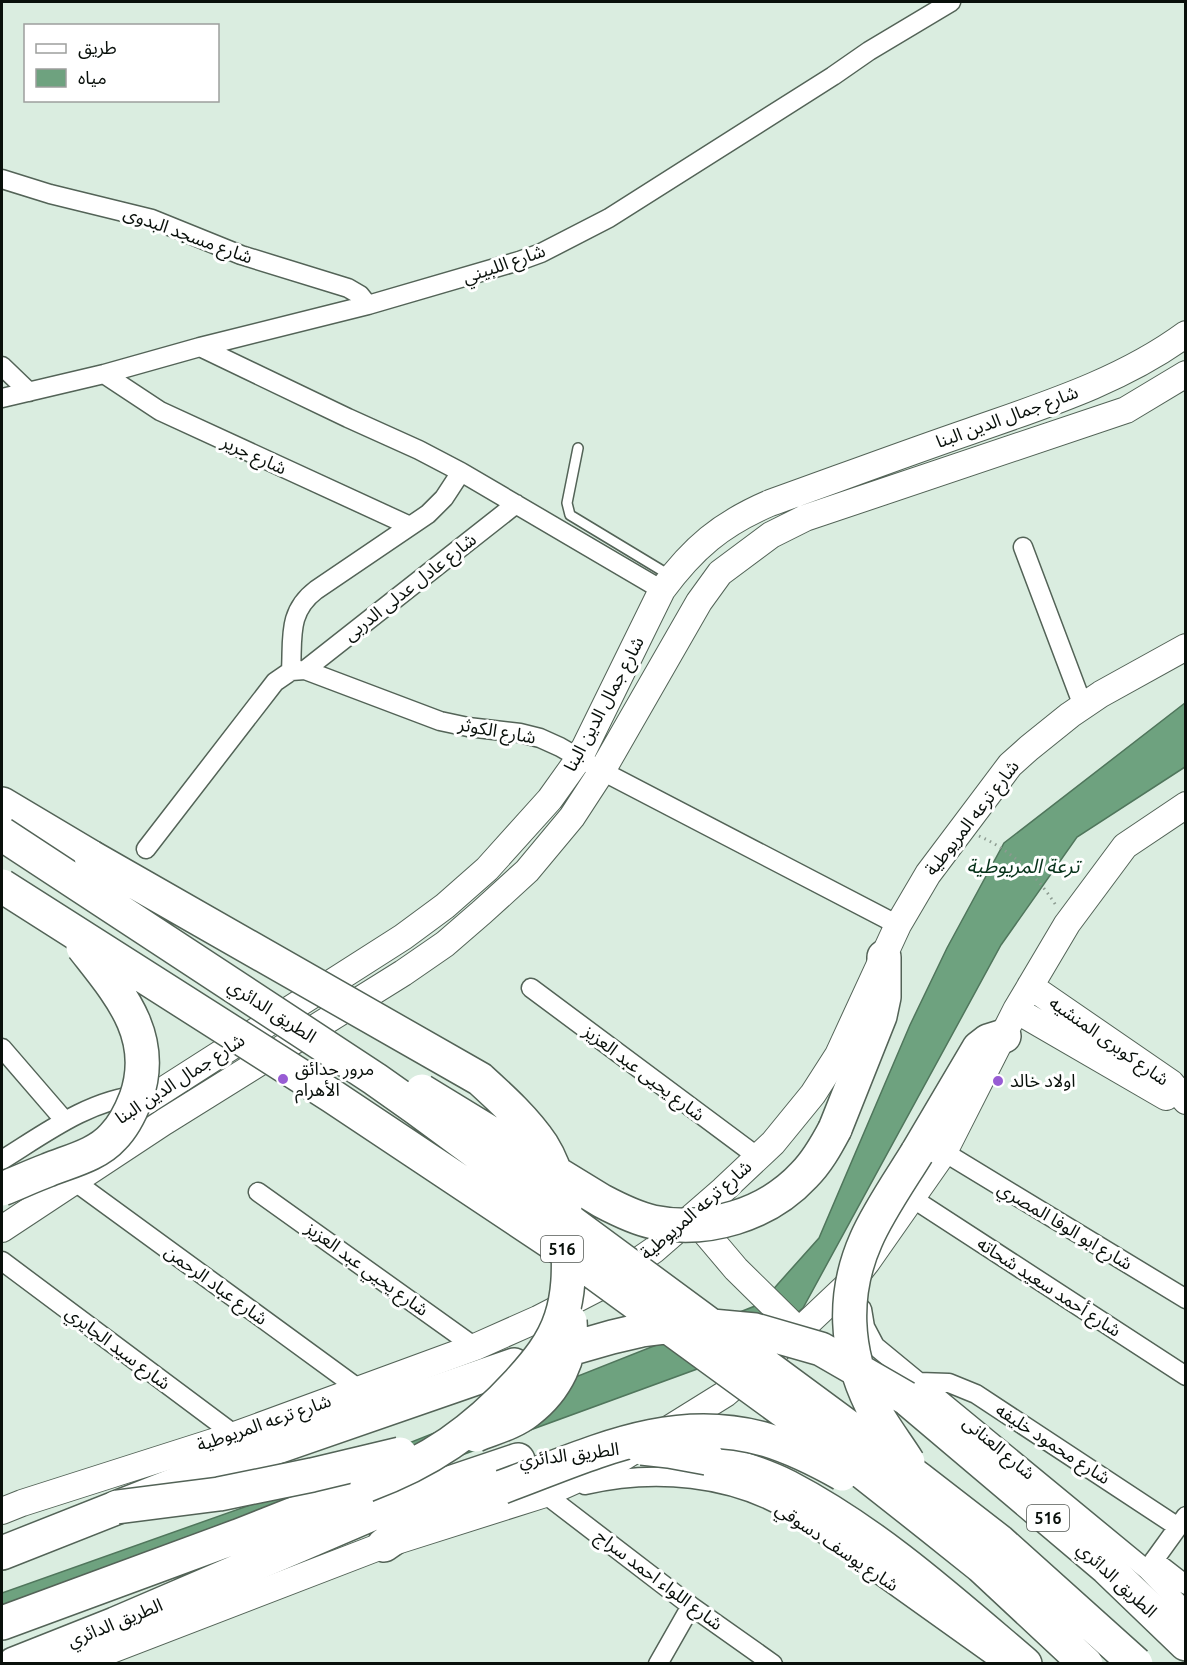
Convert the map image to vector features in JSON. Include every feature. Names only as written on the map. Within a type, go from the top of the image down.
[{"type":"highway","points":[[2,804],[480,1079],[515,1111],[543,1147],[560,1186],[568,1228],[568,1270],[567,1295],[561,1319],[551,1342],[537,1363],[489,1413],[434,1455],[390,1476],[238,1536],[2,1623]]},
{"type":"highway","name":"الطريق الدائري","points":[[2,834],[375,1079],[919,1479],[999,1541],[1136,1664]]},
{"type":"highway","name":"516","points":[[2,886],[332,1096],[563,1250],[803,1425],[931,1526],[981,1566],[1086,1664]]},
{"type":"highway","points":[[2,1189],[80,1158],[113,1138],[132,1110],[142,1082],[144,1054],[125,1002],[67,927]]},
{"type":"highway","points":[[375,1079],[413,1086],[429,1094],[602,1201],[627,1214],[653,1222],[681,1225],[708,1224],[735,1218],[760,1208],[784,1194],[821,1154],[835,1129],[880,1016],[884,997],[884,957]]},
{"type":"highway","points":[[919,1479],[872,1406],[858,1374],[850,1340],[849,1305],[854,1271],[866,1238],[930,1152],[979,1048],[1010,1023]]},
{"type":"highway","points":[[117,1507],[219,1494],[312,1475],[469,1437],[506,1424],[527,1412],[545,1396],[558,1377],[567,1354],[571,1330],[569,1307],[562,1284],[547,1260],[490,1201]]},
{"type":"highway","name":"الطريق الدائري","points":[[2,1553],[222,1466],[514,1365],[642,1330],[690,1324],[756,1330],[821,1349],[906,1398],[1107,1568],[1185,1644]]},
{"type":"highway","points":[[384,1545],[417,1521],[445,1508],[647,1436],[687,1430],[728,1432],[768,1440],[841,1473],[931,1526]]},
{"type":"highway","name":"الطريق الدائري","points":[[14,1664],[115,1624],[423,1492],[518,1460],[590,1448],[630,1447],[707,1458],[744,1469],[786,1486],[874,1539],[934,1586],[1025,1664]]},
{"type":"main road","name":"شارع جمال الدين البنا","points":[[2,1199],[158,1093],[403,937],[445,906],[487,869],[550,799],[580,757],[667,583],[677,569],[715,532],[750,512],[1119,375],[1154,356],[1185,334]]},
{"type":"main road","name":"شارع جمال الدين البنا","points":[[2,1229],[164,1122],[403,974],[446,944],[527,871],[572,816],[602,771],[699,602],[720,573],[771,535],[805,518],[1126,410],[1185,374]]},
{"type":"main road","name":"شارع ترعه المريوطية","points":[[2,1511],[235,1435],[475,1347],[538,1319],[600,1287],[654,1250],[758,1158],[813,1094],[838,1055],[898,925],[928,874],[1010,765],[1083,706],[1153,663],[1185,647]]},
{"type":"main road","points":[[550,799],[572,816]]},
{"type":"main road","points":[[1010,1023],[1067,924],[1125,846],[1185,805]]},
{"type":"main road","name":"شارع كوبرى المنشيه","points":[[1030,986],[1171,1083],[1185,1101]]},
{"type":"main road","name":"شارع كوبرى المنشيه","points":[[1010,1023],[1164,1097],[1185,1101]]},
{"type":"main road","points":[[75,1664],[384,1545],[545,1494],[614,1463],[666,1432],[725,1394],[794,1326],[852,1281],[912,1198],[930,1152]]},
{"type":"main road","points":[[692,1217],[752,1285],[794,1326]]},
{"type":"street","name":"شارع اللبيني","points":[[2,398],[104,374],[200,347],[368,305],[498,269],[541,253],[582,233],[641,198],[833,76],[868,51],[951,2]]},
{"type":"street","name":"شارع مسجد البدوى","points":[[2,179],[50,194],[165,223],[241,255],[348,288],[360,295],[368,305]]},
{"type":"street","points":[[200,347],[419,450],[667,583]]},
{"type":"street","points":[[2,366],[29,392]]},
{"type":"street","name":"شارع جرير","points":[[104,374],[160,411],[410,526]]},
{"type":"street","points":[[146,849],[275,682],[298,670],[293,625],[300,605],[316,591],[428,514],[444,498],[461,472]]},
{"type":"street","name":"شارع عادل عدلى الدربى","points":[[298,670],[516,504]]},
{"type":"street","points":[[1023,547],[1083,706]]},
{"type":"street","name":"شارع الكوثر","points":[[298,670],[440,721],[540,738],[898,925]]},
{"type":"street","name":"شارع يحيى عبد العزيز","points":[[531,988],[758,1158]]},
{"type":"street","points":[[2,1048],[65,1122]]},
{"type":"street","points":[[2,1160],[99,1104],[128,1096],[158,1093]]},
{"type":"street","name":"شارع ابو الوفا المصري","points":[[930,1152],[1185,1299]]},
{"type":"street","name":"شارع عباد الرحمن","points":[[74,1181],[359,1389]]},
{"type":"street","name":"شارع يحيي عبد العزيز","points":[[258,1192],[475,1347]]},
{"type":"street","name":"شارع أحمد سعيد شحاته","points":[[912,1198],[1185,1376]]},
{"type":"street","name":"شارع سيد الجايري","points":[[2,1261],[235,1435]]},
{"type":"street","name":"شارع العنانى","points":[[867,1262],[861,1307],[865,1328],[875,1346],[1150,1565],[1185,1611]]},
{"type":"street","name":"شارع محمود خليفه","points":[[920,1382],[949,1383],[976,1394],[1182,1522]]},
{"type":"street","name":"شارع يوسف دسوقي","points":[[545,1494],[607,1480],[654,1476],[702,1480],[748,1492],[791,1512],[1004,1664]]},
{"type":"street","name":"شارع اللواء احمد سراج","points":[[545,1494],[691,1606],[773,1664]]},
{"type":"street","points":[[1182,1522],[1150,1565],[1185,1585]]},
{"type":"street","points":[[658,1664],[691,1606]]},
{"type":"lane","points":[[578,448],[567,503],[570,515],[667,583]]},
{"type":"path","points":[[993,842],[1019,861],[1044,887]]},
{"type":"water","name":"ترعة المريوطية","points":[[1185,703],[1185,767],[1077,837],[1001,945],[803,1308],[752,1349],[2,1623],[2,1593],[270,1498],[760,1304],[819,1238],[910,1025],[947,948],[1004,843]]},
{"type":"place","name":"مرور حدائق الأهرام","points":[[283,1079]]},
{"type":"place","name":"اولاد خالد","points":[[998,1081]]}]
